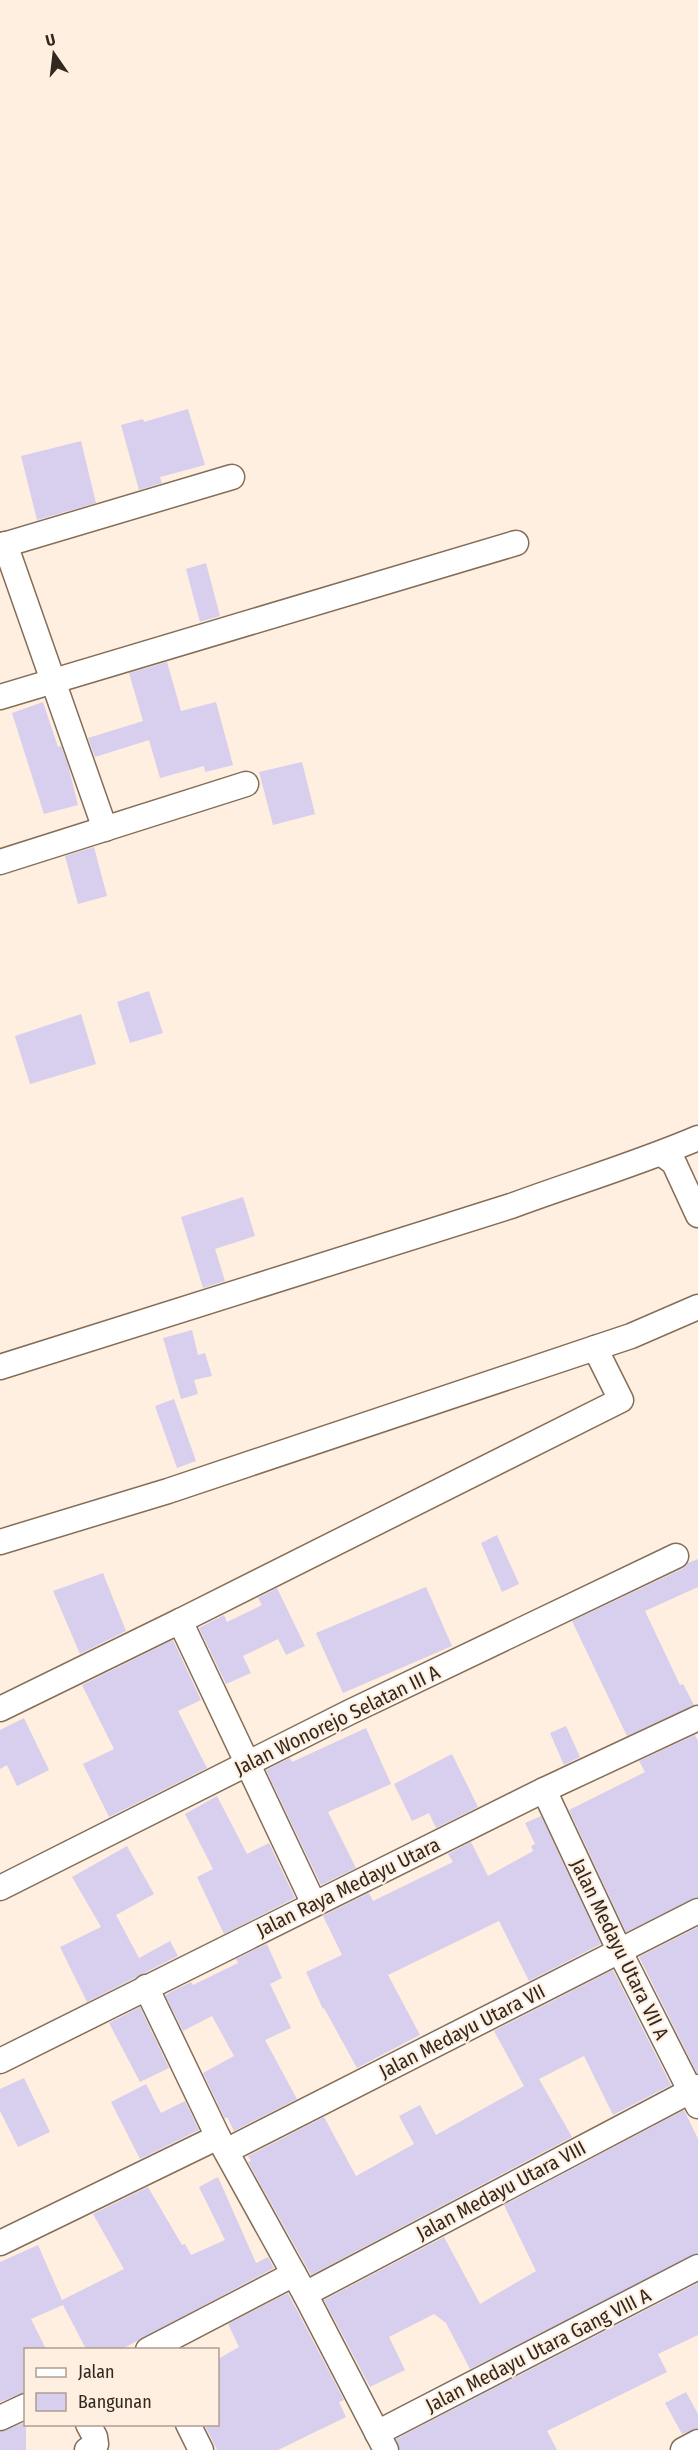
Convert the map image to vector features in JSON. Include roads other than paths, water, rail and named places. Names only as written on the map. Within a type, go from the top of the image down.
[{"type":"street","points":[[105,829],[54,680],[3,545],[232,477]]},
{"type":"street","points":[[0,697],[516,543]]},
{"type":"street","points":[[0,862],[246,784]]},
{"type":"street","points":[[0,1367],[511,1206],[578,1181],[662,1154],[698,1138]]},
{"type":"street","points":[[662,1154],[674,1163],[698,1215]]},
{"type":"street","points":[[0,1542],[168,1491],[631,1336],[698,1307]]},
{"type":"street","points":[[0,1709],[621,1400],[595,1348]]},
{"type":"street","name":"Jalan Wonorejo Selatan III A","points":[[0,1888],[248,1764],[676,1556]]},
{"type":"street","points":[[180,1621],[314,1904]]},
{"type":"street","name":"Jalan Raya Medayu Utara","points":[[0,2061],[544,1790],[698,1718]]},
{"type":"street","name":"Jalan Medayu Utara VII A","points":[[544,1790],[620,1952],[695,2095]]},
{"type":"street","name":"Jalan Medayu Utara VII","points":[[0,2243],[222,2144],[620,1952],[698,1911]]},
{"type":"street","points":[[146,1987],[222,2144],[299,2284],[381,2441]]},
{"type":"street","name":"Jalan Medayu Utara VIII","points":[[151,2348],[299,2284],[695,2095]]},
{"type":"street","name":"Jalan Medayu Utara Gang VIII A","points":[[381,2441],[698,2266]]},
{"type":"street","points":[[0,2418],[24,2407]]},
{"type":"street","points":[[87,2450],[96,2444],[89,2426]]},
{"type":"street","points":[[189,2426],[201,2450]]},
{"type":"street","points":[[683,2450],[698,2442]]}]
